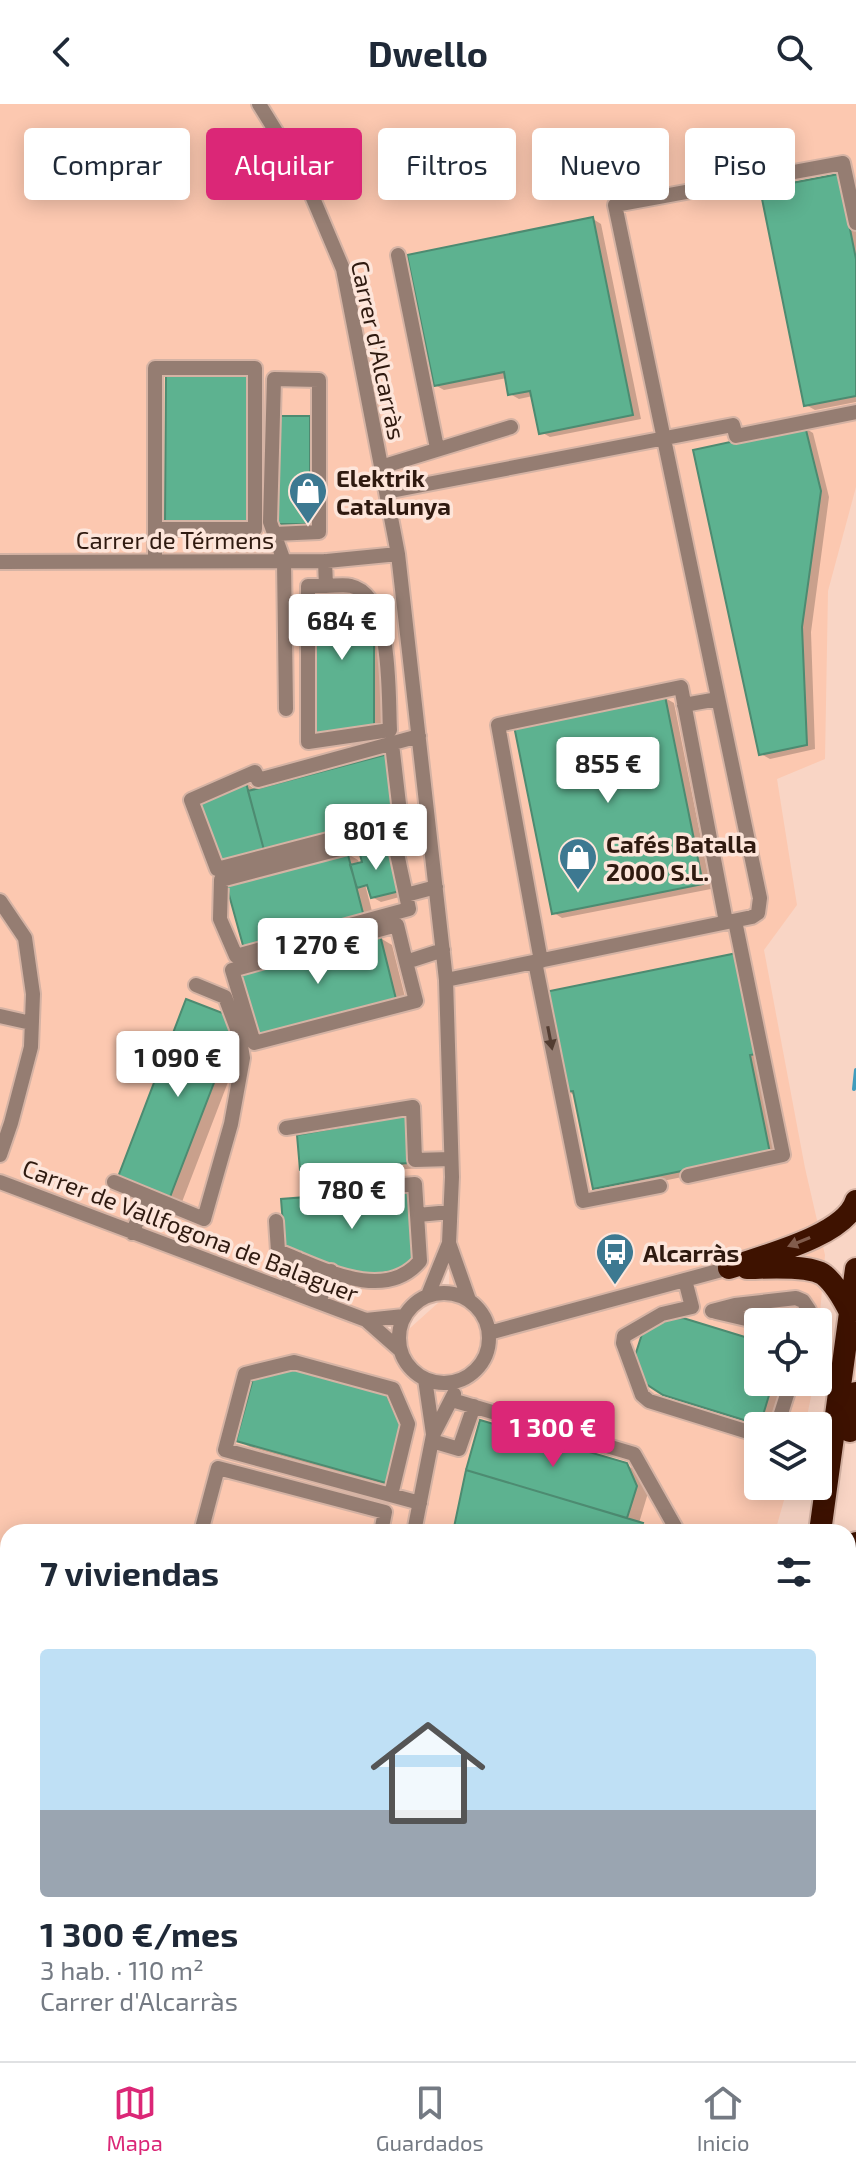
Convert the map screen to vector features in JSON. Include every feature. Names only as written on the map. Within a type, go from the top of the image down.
[{"type":"highway","points":[[729,1268],[835,1227],[856,1201]]},
{"type":"highway","points":[[729,1268],[795,1268],[822,1273],[841,1295],[850,1312]]},
{"type":"highway","points":[[821,1524],[856,1269]]},
{"type":"highway","points":[[832,1524],[856,1393]]},
{"type":"street","name":"Carrer d'Alcarràs","points":[[259,104],[304,177],[343,269],[398,554],[446,980],[451,1159],[449,1243],[428,1295]]},
{"type":"street","points":[[446,980],[756,916],[760,898],[615,205],[843,163],[856,223]]},
{"type":"street","points":[[398,255],[437,448]]},
{"type":"street","points":[[155,529],[255,529],[255,368],[155,368],[155,529],[155,561]]},
{"type":"street","points":[[286,709],[284,561],[270,522],[274,379],[319,380],[319,532],[326,586]]},
{"type":"street","points":[[386,492],[733,425],[736,436],[856,412]]},
{"type":"street","points":[[381,467],[511,427]]},
{"type":"street","points":[[274,534],[319,532]]},
{"type":"street","name":"Carrer de Térmens","points":[[0,562],[323,561],[398,554]]},
{"type":"street","points":[[308,586],[326,586],[352,586],[358,589],[373,604],[380,617],[390,730],[308,742],[308,586]]},
{"type":"street","points":[[660,1186],[583,1201],[498,725],[681,687],[783,1155],[688,1176]]},
{"type":"street","points":[[684,705],[718,699]]},
{"type":"street","points":[[392,744],[401,821],[217,869],[191,800],[255,772],[258,780],[419,736]]},
{"type":"street","points":[[393,835],[406,895],[409,909],[236,956],[220,919],[221,880],[393,835]]},
{"type":"street","points":[[406,895],[436,887]]},
{"type":"street","points":[[0,901],[25,938],[33,994],[31,1047],[0,1155]]},
{"type":"street","points":[[397,925],[406,962],[416,1001],[254,1043],[232,970],[397,925]]},
{"type":"street","points":[[406,962],[443,950]]},
{"type":"street","points":[[114,1182],[204,1219],[231,1124],[243,1058],[239,1034],[225,997],[196,985]]},
{"type":"street","points":[[0,1016],[31,1023]]},
{"type":"street","points":[[0,1098],[17,1101]]},
{"type":"street","points":[[286,1128],[413,1107],[415,1160],[451,1159]]},
{"type":"street","name":"Carrer de Vallfogona de Balaguer","points":[[0,1182],[366,1320]]},
{"type":"street","points":[[276,1221],[278,1251],[359,1282],[404,1276],[420,1261],[415,1184],[356,1189]]},
{"type":"street","points":[[132,1233],[148,1196]]},
{"type":"street","points":[[418,1215],[450,1212]]},
{"type":"street","name":"Carrer d'Alcarràs","points":[[449,1243],[469,1300]]},
{"type":"street","points":[[286,1290],[298,1259]]},
{"type":"street","points":[[489,1333],[729,1268]]},
{"type":"street","points":[[319,1302],[331,1271]]},
{"type":"street","points":[[685,1280],[692,1307]]},
{"type":"street","points":[[366,1320],[400,1350],[410,1367],[420,1375],[443,1383],[462,1379],[477,1368],[487,1352],[489,1333],[483,1314],[469,1300],[449,1293],[428,1295],[417,1301],[404,1316],[400,1327],[400,1350]]},
{"type":"street","points":[[712,1311],[735,1305],[796,1298],[808,1308]]},
{"type":"street","points":[[744,1318],[692,1307],[662,1314],[624,1336],[623,1343],[642,1395],[649,1401],[744,1431]]},
{"type":"street","points":[[366,1320],[404,1316]]},
{"type":"street","points":[[420,1375],[393,1389],[294,1362],[245,1374],[225,1450],[420,1503]]},
{"type":"street","points":[[420,1375],[433,1438]]},
{"type":"street","points":[[416,1524],[433,1438],[462,1379]]},
{"type":"street","points":[[391,1495],[408,1424],[393,1389]]},
{"type":"street","points":[[452,1400],[634,1454],[673,1524]]},
{"type":"street","points":[[433,1438],[459,1449],[474,1406]]},
{"type":"street","points":[[203,1524],[218,1468],[385,1512],[383,1524]]},
{"type":"shaded area","points":[[0,104],[856,104],[856,487],[828,591],[825,759],[777,779],[797,905],[764,950],[805,1168],[825,1255],[820,1308],[744,1308],[744,1396],[811,1396],[808,1412],[744,1412],[744,1500],[784,1500],[777,1524],[0,1524]],"holes":[[[450,1223],[449,1293],[399,1338],[109,1225],[366,1315],[408,1310],[432,1285]]]},
{"type":"building","points":[[839,174],[856,259],[856,396],[804,406],[762,200],[795,200],[795,182]]},
{"type":"building","points":[[593,217],[633,415],[539,434],[530,391],[508,395],[504,372],[434,386],[407,255]]},
{"type":"building","points":[[166,375],[251,376],[249,524],[165,524]]},
{"type":"building","points":[[277,416],[310,416],[310,524],[277,524]]},
{"type":"building","points":[[805,426],[821,491],[802,627],[807,745],[759,755],[693,450]]},
{"type":"building","points":[[312,590],[344,591],[359,596],[369,606],[374,620],[374,725],[312,735]]},
{"type":"building","points":[[665,696],[703,884],[552,914],[514,726]]},
{"type":"building","points":[[388,754],[394,816],[264,850],[248,791]]},
{"type":"building","points":[[245,779],[264,850],[218,862],[196,802]]},
{"type":"building","points":[[387,843],[400,891],[371,898],[367,885],[357,888],[350,865],[362,862],[359,851]]},
{"type":"building","points":[[347,851],[364,917],[244,949],[226,884]]},
{"type":"building","points":[[380,935],[396,999],[255,1036],[239,973]]},
{"type":"building","points":[[737,953],[757,1054],[750,1055],[770,1153],[593,1189],[573,1091],[565,1092],[545,992]]},
{"type":"building","points":[[186,999],[225,1014],[232,1036],[170,1197],[118,1177]]},
{"type":"building","points":[[406,1115],[409,1163],[300,1170],[297,1135]]},
{"type":"building","points":[[410,1189],[415,1255],[401,1273],[354,1276],[285,1250],[281,1199]]},
{"type":"building","points":[[683,1318],[744,1337],[744,1396],[769,1396],[764,1412],[744,1412],[744,1420],[663,1395],[643,1382],[634,1359],[642,1334],[661,1319]]},
{"type":"building","points":[[295,1366],[385,1391],[402,1428],[386,1483],[236,1441],[254,1375]]},
{"type":"building","points":[[480,1420],[627,1463],[637,1486],[627,1518],[466,1470]]},
{"type":"building","points":[[466,1470],[643,1523],[643,1524],[455,1524]]},
{"type":"waterway","points":[[854,1089],[856,1070]]},
{"type":"place","name":"Elektrik Catalunya","points":[[308,525]]},
{"type":"place","name":"Cafés Batalla 2000 S.L.","points":[[578,891]]},
{"type":"place","name":"Alcarràs","points":[[615,1286]]}]
